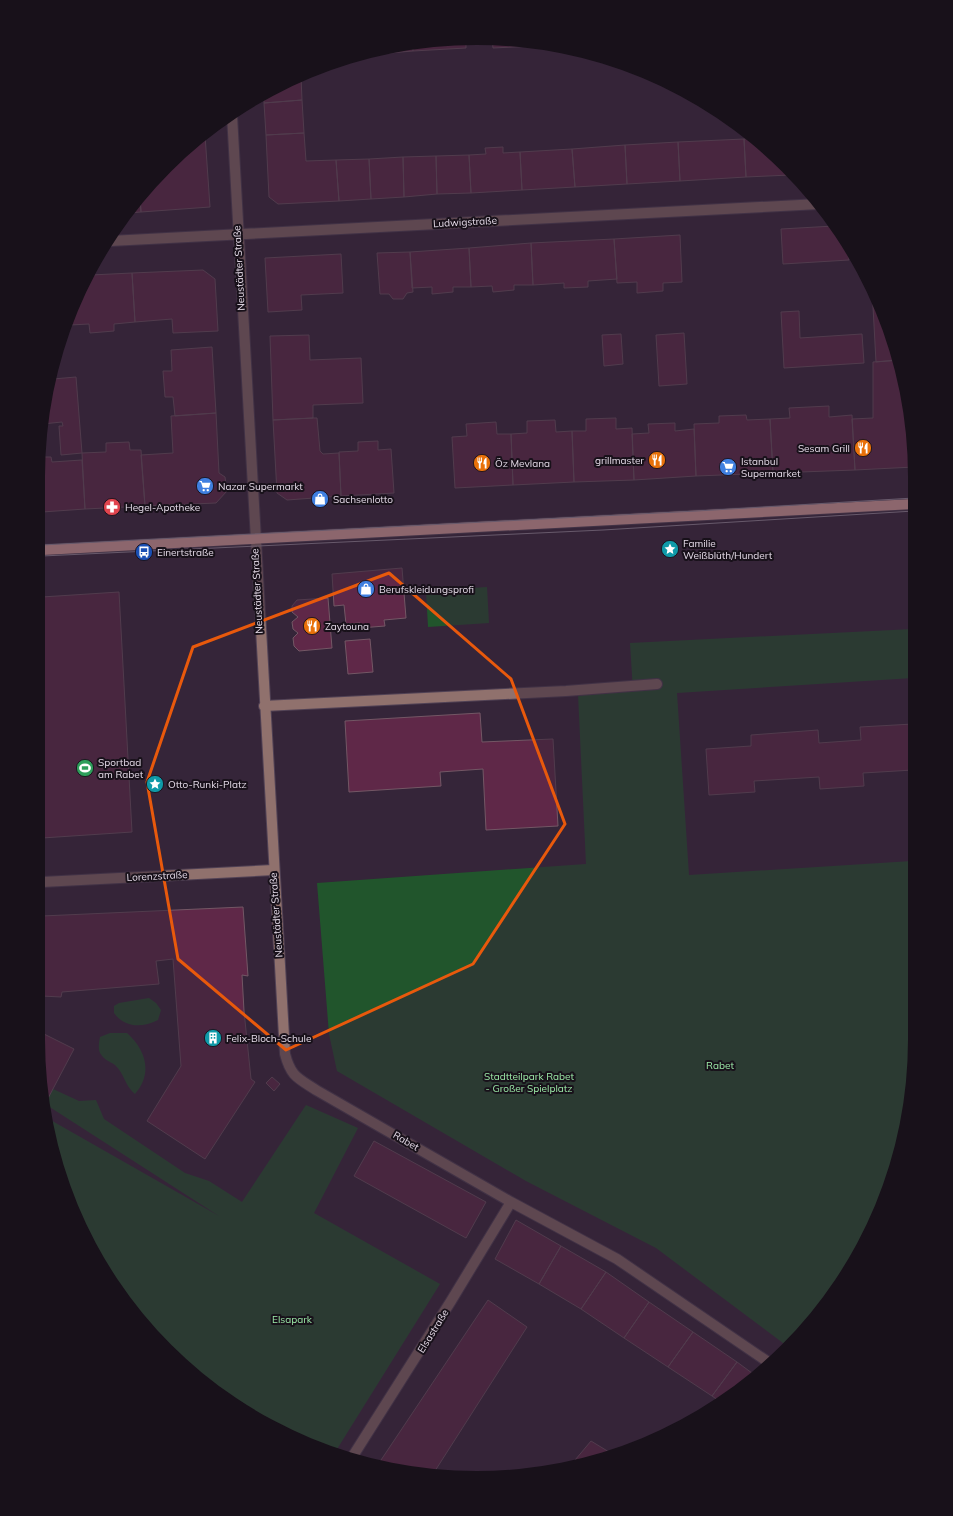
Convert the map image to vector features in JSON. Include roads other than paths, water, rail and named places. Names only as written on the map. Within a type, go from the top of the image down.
[{"type":"main road","points":[[45,550],[908,504]]},
{"type":"street","name":"Neustädter Straße","points":[[232,121],[247,417],[273,870],[285,1054],[288,1067]]},
{"type":"street","name":"Ludwigstraße","points":[[116,241],[811,204]]},
{"type":"street","points":[[264,706],[566,691],[657,684]]},
{"type":"street","name":"Lorenzstraße","points":[[45,882],[273,870]]},
{"type":"street","name":"Rabet","points":[[288,1067],[294,1075],[316,1090],[512,1202],[616,1259],[765,1360]]},
{"type":"street","name":"Elsastraße","points":[[355,1453],[512,1202]]},
{"type":"tram line","points":[[45,545],[697,511],[908,498]]},
{"type":"tram line","points":[[45,556],[603,530],[908,511]]},
{"type":"place","name":"Sesam Grill","points":[[863,448]]},
{"type":"place","name":"grillmaster","points":[[657,460]]},
{"type":"place","name":"Öz Mevlana","points":[[482,463]]},
{"type":"place","name":"Istanbul Supermarket","points":[[728,467]]},
{"type":"place","name":"Nazar Supermarkt","points":[[205,486]]},
{"type":"place","name":"Sachsenlotto","points":[[320,499]]},
{"type":"place","name":"Hegel-Apotheke","points":[[112,507]]},
{"type":"place","name":"Familie Weißblüth/Hundert","points":[[670,549]]},
{"type":"place","name":"Einertstraße","points":[[144,552]]},
{"type":"place","name":"Berufskleidungsprofi","points":[[366,589]]},
{"type":"place","name":"Zaytouna","points":[[312,626]]},
{"type":"place","name":"Sportbad am Rabet","points":[[85,768]]},
{"type":"place","name":"Otto-Runki-Platz","points":[[155,784]]},
{"type":"place","name":"Felix-Bloch-Schule","points":[[213,1038]]},
{"type":"park label","name":"Stadtteilpark Rabet - Großer Spielplatz","points":[[529,1082]]},
{"type":"park label","name":"Elsapark","points":[[292,1319]]}]
